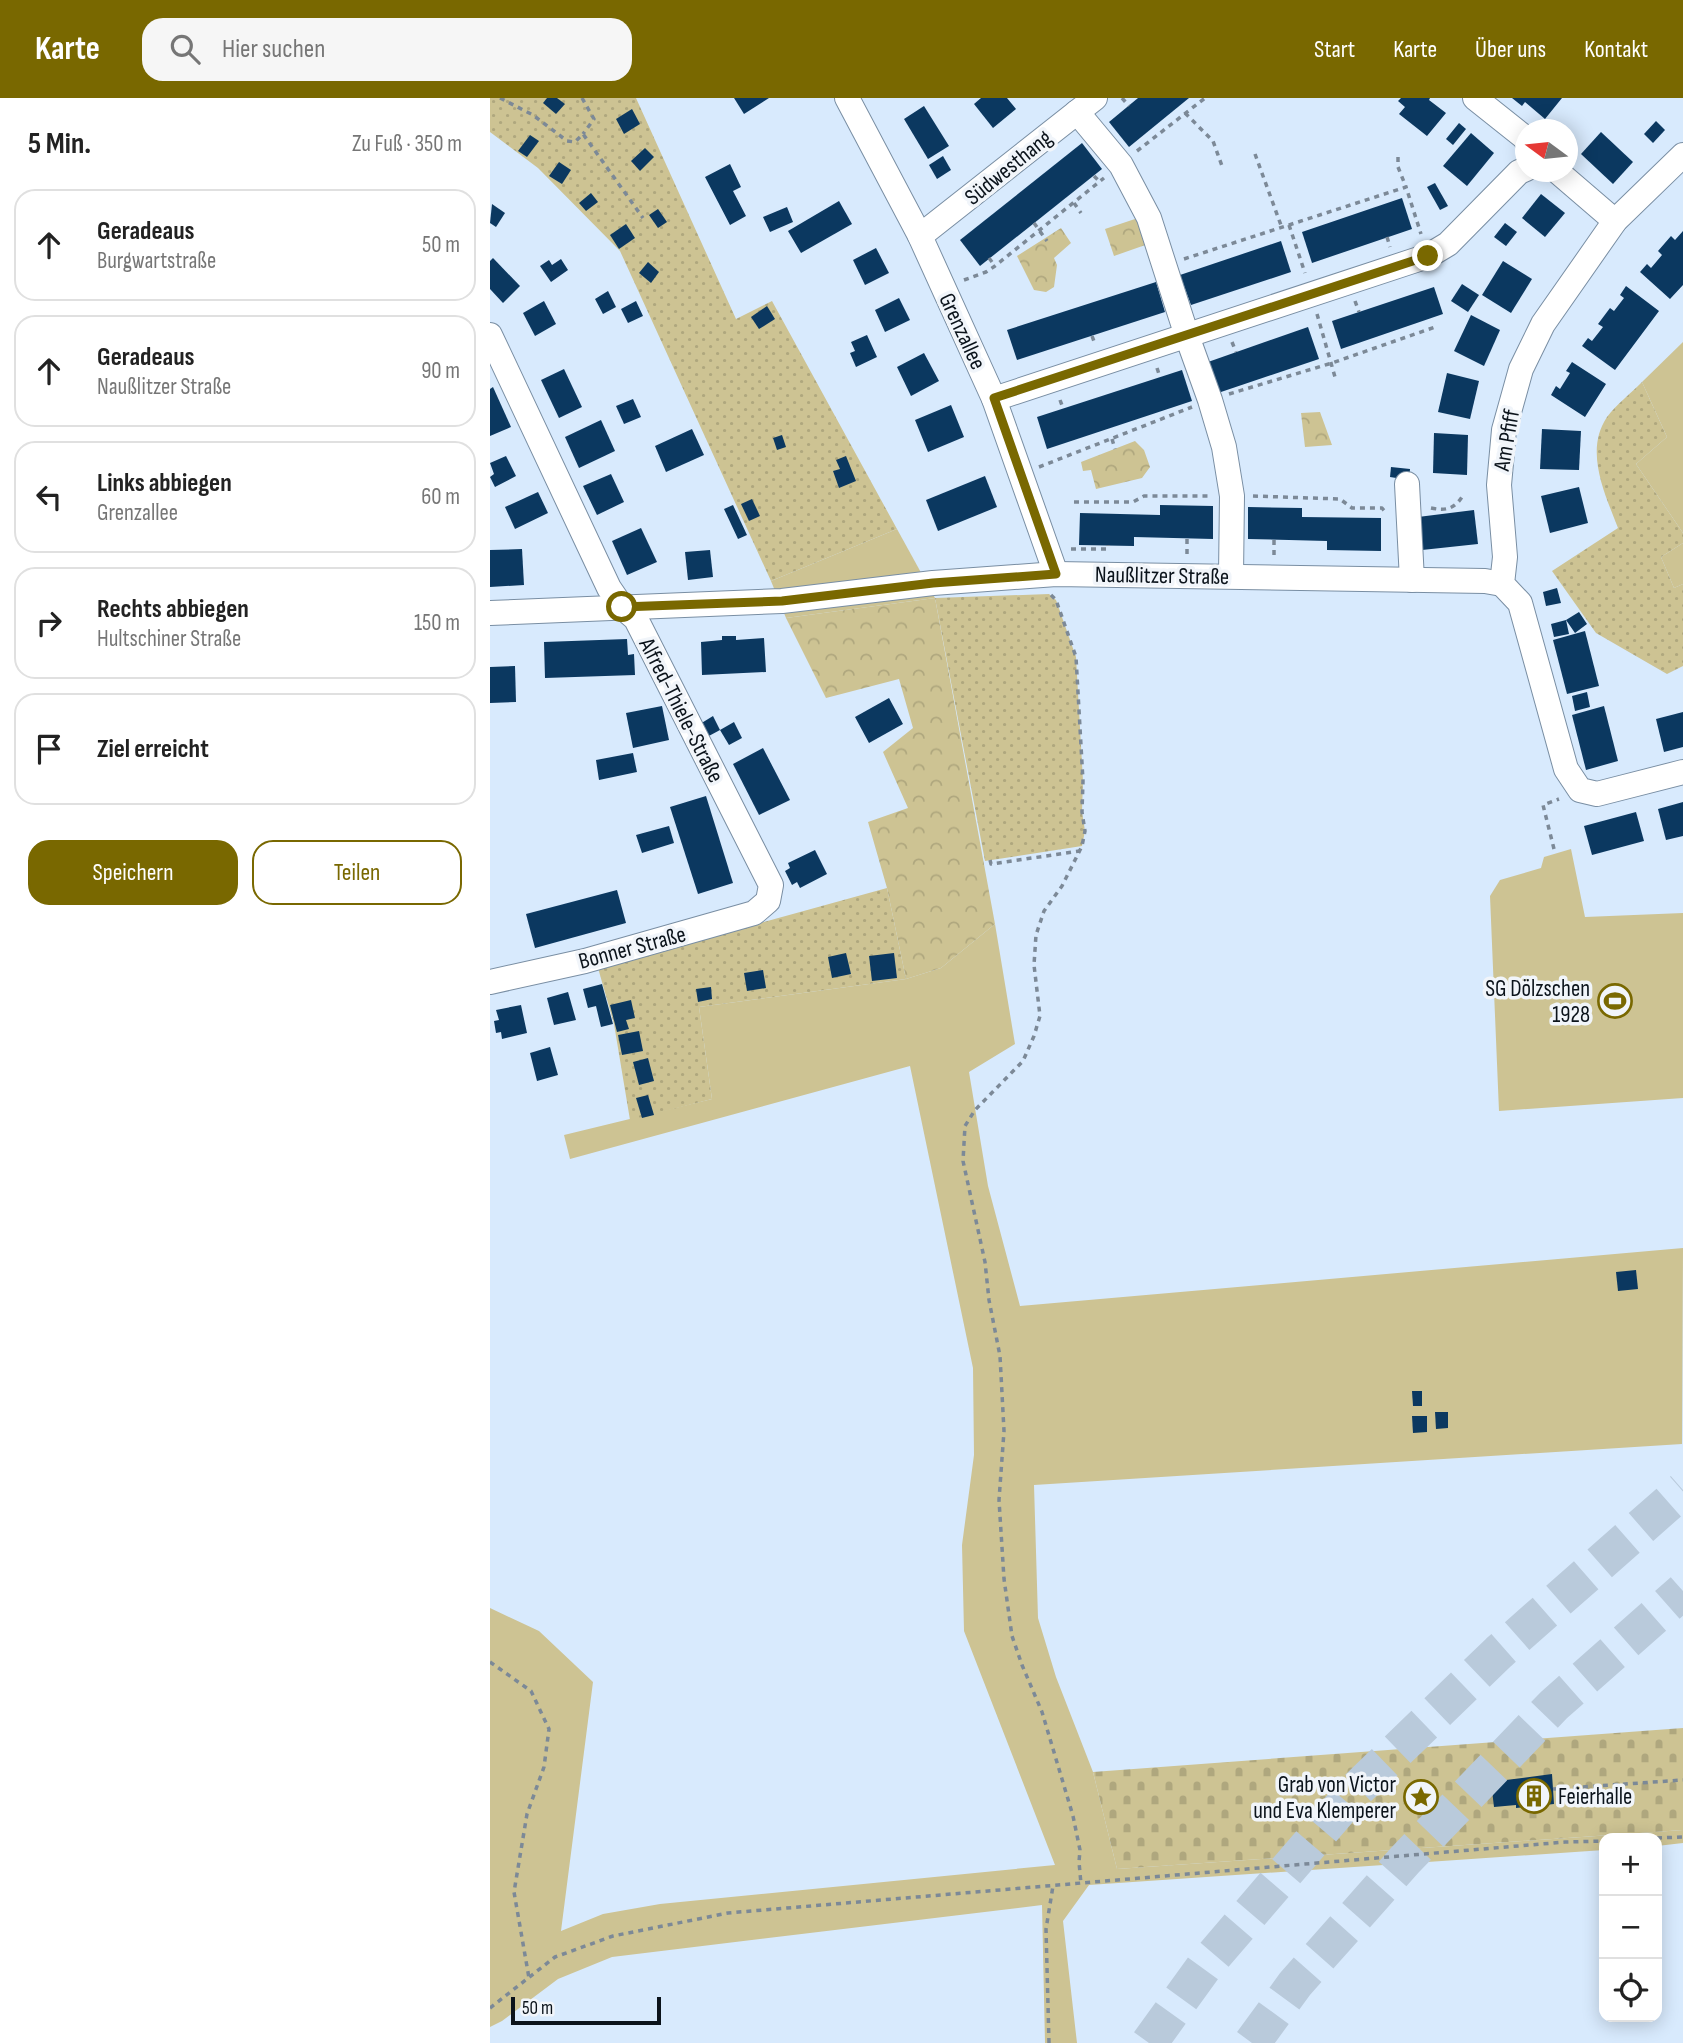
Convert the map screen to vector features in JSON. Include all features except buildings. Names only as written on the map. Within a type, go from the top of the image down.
[{"type":"street","name":"Grenzallee","points":[[847,98],[920,236],[994,398],[1053,565]]},
{"type":"street","points":[[1475,98],[1515,130]]},
{"type":"street","name":"Südwesthang","points":[[920,236],[1086,105]]},
{"type":"street","points":[[1086,105],[1149,218],[1224,447],[1238,496],[1231,576]]},
{"type":"street","name":"Am Pfiff","points":[[1502,584],[1505,557],[1499,485],[1504,430],[1521,369],[1543,324],[1615,221],[1683,155]]},
{"type":"street","points":[[994,398],[1428,256],[1448,244],[1515,175]]},
{"type":"street","points":[[1570,182],[1615,221]]},
{"type":"street","name":"Alfred-Thiele-Straße","points":[[490,335],[609,588],[622,607],[636,620],[771,885],[768,901]]},
{"type":"street","points":[[1403,503],[1412,580]]},
{"type":"street","name":"Naußlitzer Straße","points":[[490,613],[782,601],[1053,565],[1231,576],[1485,581],[1502,584]]},
{"type":"street","points":[[1502,584],[1520,603],[1566,769],[1580,790],[1597,794],[1683,772]]},
{"type":"street","name":"Bonner Straße","points":[[490,982],[585,961],[754,913],[768,901]]},
{"type":"path","points":[[500,98],[533,115],[567,141],[575,142],[594,118],[582,98]]},
{"type":"path","points":[[1122,98],[1129,106]]},
{"type":"path","points":[[942,285],[986,272],[995,266],[1205,98]]},
{"type":"path","points":[[1185,113],[1213,141],[1222,166]]},
{"type":"path","points":[[583,134],[643,218]]},
{"type":"path","points":[[1255,154],[1282,228]]},
{"type":"path","points":[[1398,157],[1398,167],[1428,256]]},
{"type":"path","points":[[1094,176],[1100,182]]},
{"type":"path","points":[[1164,266],[1406,187]]},
{"type":"path","points":[[1074,203],[1081,213]]},
{"type":"path","points":[[1034,223],[1046,241]]},
{"type":"path","points":[[1289,225],[1335,377]]},
{"type":"path","points":[[989,258],[995,266]]},
{"type":"path","points":[[1218,397],[1332,363],[1438,326]]},
{"type":"path","points":[[1021,475],[1191,407]]},
{"type":"path","points":[[1112,439],[1115,449]]},
{"type":"path","points":[[1074,502],[1133,502],[1144,496],[1238,496],[1340,499],[1352,508],[1382,508],[1403,503],[1443,510],[1451,509],[1462,496]]},
{"type":"path","points":[[1187,538],[1187,554]]},
{"type":"path","points":[[1274,540],[1274,554]]},
{"type":"path","points":[[1082,1884],[1080,1850],[1073,1816],[1042,1712],[1012,1636],[1004,1579],[999,1500],[1004,1431],[1000,1356],[985,1262],[963,1161],[965,1126],[975,1110],[1023,1061],[1034,1036],[1040,1016],[1034,965],[1036,935],[1044,911],[1062,886],[1080,851],[1085,831],[1076,657],[1056,600],[1049,594],[1053,565],[1072,549],[1108,549],[1108,545]]},
{"type":"path","points":[[1554,849],[1543,805],[1580,790]]},
{"type":"path","points":[[990,860],[991,864],[1080,851]]},
{"type":"path","points":[[490,1662],[531,1691],[549,1729],[544,1767],[527,1814],[513,1892],[529,1978]]},
{"type":"path","points":[[1553,1789],[1683,1780]]},
{"type":"path","points":[[1662,1838],[1683,1837]]},
{"type":"path","points":[[490,2008],[555,1957],[613,1936],[728,1913],[1599,1841]]},
{"type":"path","points":[[1049,2043],[1046,1929],[1053,1886]]},
{"type":"green space","points":[[490,98],[636,98],[736,319],[772,301],[897,529],[771,581],[620,251],[538,168],[490,132]]},
{"type":"green space","points":[[1141,217],[1151,243],[1114,256],[1105,229]]},
{"type":"green space","points":[[1061,228],[1071,243],[1054,258],[1057,265],[1054,287],[1046,292],[1034,290],[1017,256]]},
{"type":"green space","points":[[1683,342],[1683,533],[1636,464],[1667,437],[1642,382]]},
{"type":"green space","points":[[1642,382],[1667,437],[1636,464],[1683,533],[1683,543],[1661,557],[1674,588],[1683,584],[1683,666],[1667,674],[1596,633],[1552,571],[1618,528],[1599,472],[1597,444],[1607,417]]},
{"type":"green space","points":[[1320,412],[1332,445],[1305,447],[1301,413]]},
{"type":"green space","points":[[1135,441],[1144,450],[1150,467],[1142,478],[1096,489],[1091,470],[1083,471],[1081,462]]},
{"type":"green space","points":[[897,529],[935,598],[786,618],[771,581]]},
{"type":"green space","points":[[1683,543],[1683,584],[1674,588],[1661,557]]},
{"type":"green space","points":[[1049,594],[1056,600],[1076,657],[1085,831],[1082,846],[985,861],[935,598]]},
{"type":"green space","points":[[935,598],[995,924],[941,968],[906,979],[887,888],[868,822],[908,808],[883,752],[913,728],[899,679],[826,698],[786,618]]},
{"type":"green space","points":[[1571,849],[1585,917],[1683,913],[1683,1098],[1499,1111],[1490,896],[1500,880],[1541,868],[1544,857]]},
{"type":"green space","points":[[887,888],[906,979],[699,1007],[712,1099],[630,1120],[614,1024],[598,968]]},
{"type":"green space","points":[[995,924],[1015,1044],[969,1072],[988,1186],[1020,1306],[1683,1248],[1682,1444],[1034,1485],[1038,1618],[1056,1677],[1093,1772],[1117,1869],[1599,1836],[1599,1850],[1089,1885],[1063,1921],[1077,2043],[1045,2043],[1042,1905],[612,1957],[558,1979],[490,2027],[490,1608],[539,1631],[593,1682],[561,1931],[603,1914],[660,1904],[1055,1865],[964,1631],[962,1545],[974,1455],[973,1368],[910,1066],[570,1159],[564,1135],[712,1099],[699,1007],[906,979],[941,968]]},
{"type":"green space","points":[[1683,1728],[1683,1830],[1599,1833],[1599,1836],[1117,1869],[1093,1772]]},
{"type":"green space","points":[[1683,1830],[1683,1843],[1662,1845],[1662,1833],[1639,1833]]},
{"type":"tunnel","points":[[1149,2043],[1204,1967],[1356,1790],[1499,1652],[1683,1490]]},
{"type":"tunnel","points":[[1252,2043],[1295,1984],[1405,1860],[1554,1705],[1683,1591]]},
{"type":"place","name":"SG Dölzschen 1928","points":[[1615,1001]]},
{"type":"place","name":"Feierhalle","points":[[1534,1796]]},
{"type":"place","name":"Grab von Victor und Eva Klemperer","points":[[1421,1797]]},
{"type":"route","points":[[622,607],[782,601],[933,583],[1056,574],[994,398],[1428,256]]}]
